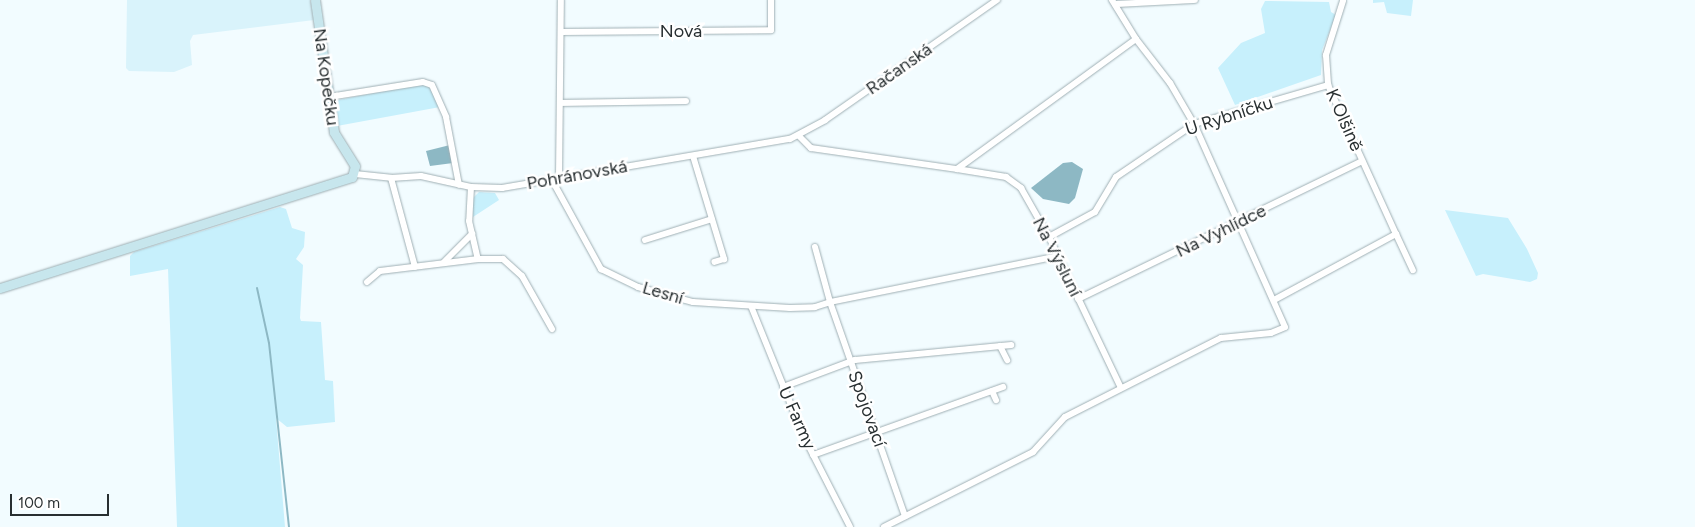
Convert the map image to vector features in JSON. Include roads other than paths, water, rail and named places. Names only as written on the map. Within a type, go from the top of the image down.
[{"type":"street","name":"Na Kopečku","points":[[315,0],[336,139],[352,160],[356,174]]},
{"type":"street","points":[[556,179],[561,103],[561,0]]},
{"type":"street","name":"Nová","points":[[561,32],[771,30],[771,0]]},
{"type":"street","name":"Račanská","points":[[799,136],[997,0]]},
{"type":"street","points":[[884,527],[1033,452],[1065,417],[1221,338],[1271,333],[1285,327],[1240,222],[1194,124],[1170,83],[1136,39],[1114,2],[1195,0]]},
{"type":"street","name":"K Olšině","points":[[1343,1],[1326,55],[1328,85],[1413,270]]},
{"type":"street","points":[[957,169],[1136,39]]},
{"type":"street","points":[[329,98],[423,82],[432,84],[446,117],[459,185]]},
{"type":"street","name":"U Rybníčku","points":[[1049,237],[1095,212],[1116,177],[1194,124],[1328,85]]},
{"type":"street","points":[[561,103],[686,101]]},
{"type":"street","name":"Pohránovská","points":[[356,174],[391,178],[427,176],[471,187],[502,188],[799,136]]},
{"type":"street","name":"Na Výsluní","points":[[799,136],[811,148],[957,169],[1011,179],[1021,188],[1049,237],[1121,388]]},
{"type":"street","points":[[693,156],[724,259],[714,262]]},
{"type":"street","name":"Na Vyhlídce","points":[[1078,299],[1240,222],[1362,161]]},
{"type":"street","points":[[0,288],[341,181],[356,174]]},
{"type":"street","points":[[391,178],[415,267]]},
{"type":"street","name":"Lesní","points":[[556,179],[601,270],[666,296],[751,306],[815,307],[830,302],[1058,256]]},
{"type":"street","points":[[471,187],[468,213],[478,259]]},
{"type":"street","points":[[645,240],[712,219]]},
{"type":"street","points":[[444,262],[472,234]]},
{"type":"street","points":[[1274,300],[1396,234]]},
{"type":"street","points":[[815,247],[830,302]]},
{"type":"street","points":[[367,282],[380,271],[478,259],[509,262],[522,276],[552,329]]},
{"type":"street","name":"Spojovací","points":[[830,302],[906,516]]},
{"type":"street","name":"U Farmy","points":[[751,306],[783,386],[814,455],[850,527]]},
{"type":"street","points":[[783,386],[850,362],[1011,345]]},
{"type":"street","points":[[1000,346],[1007,360]]},
{"type":"street","points":[[814,455],[1003,387]]},
{"type":"street","points":[[992,391],[996,400]]},
{"type":"waterway","points":[[257,288],[269,343],[289,527]]}]
